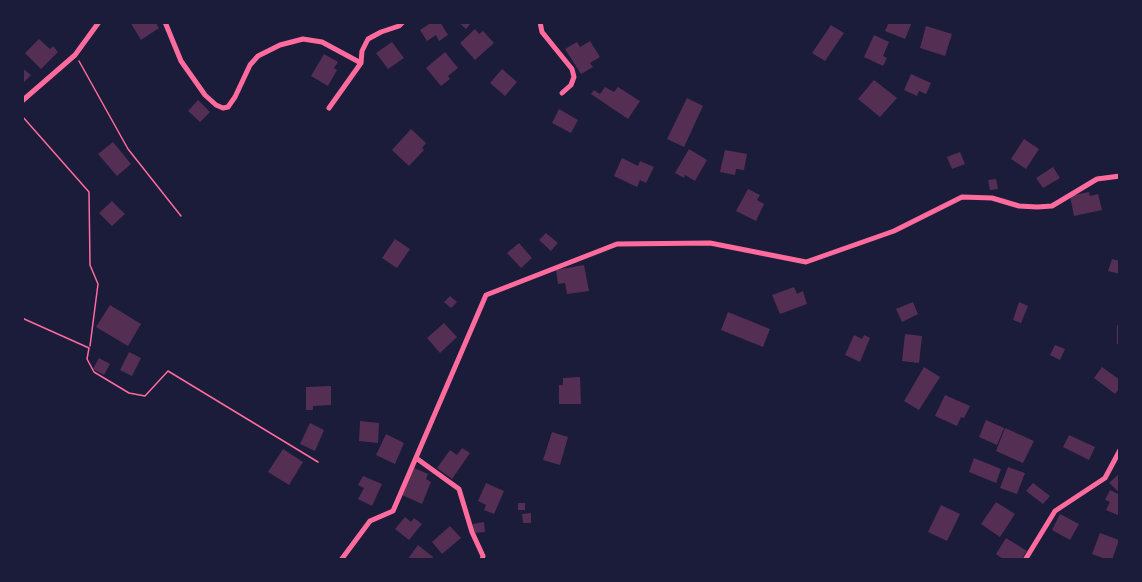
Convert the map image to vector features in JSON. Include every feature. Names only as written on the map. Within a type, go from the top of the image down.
[{"type":"street","points":[[22,101],[75,55],[99,22]]},
{"type":"street","points":[[165,22],[181,61],[206,95],[216,105],[223,108],[228,107],[235,98],[250,65],[258,56],[280,45],[303,39],[322,42],[361,63]]},
{"type":"street","points":[[329,108],[361,63],[362,51],[368,39],[399,26],[403,22]]},
{"type":"street","points":[[540,22],[542,32],[572,69],[574,77],[571,85],[562,93]]},
{"type":"street","points":[[341,560],[370,521],[393,511],[486,295],[617,244],[710,243],[806,262],[894,231],[962,197],[992,198],[1019,206],[1052,206],[1097,179],[1119,176]]},
{"type":"street","points":[[1025,560],[1056,511],[1105,478],[1119,450]]},
{"type":"street","points":[[416,458],[459,489],[483,560]]},
{"type":"path","points":[[75,55],[128,149],[181,216]]},
{"type":"path","points":[[22,116],[89,192],[90,265],[98,284],[87,358],[94,372],[129,393],[145,396],[168,371],[318,462]]},
{"type":"path","points":[[22,318],[89,348]]},
{"type":"building","points":[[130,22],[155,22],[159,28],[141,40]]},
{"type":"building","points":[[432,22],[440,22],[448,35],[439,41],[436,35],[427,41],[420,30]]},
{"type":"building","points":[[458,22],[472,22],[466,29]]},
{"type":"building","points":[[889,22],[912,22],[905,39],[885,31]]},
{"type":"building","points":[[831,25],[844,33],[825,61],[812,53]]},
{"type":"building","points":[[926,26],[952,34],[945,56],[920,48]]},
{"type":"building","points":[[475,29],[479,34],[483,31],[494,43],[475,60],[460,43]]},
{"type":"building","points":[[874,35],[889,42],[883,56],[887,58],[883,66],[864,57]]},
{"type":"building","points":[[39,39],[50,49],[53,46],[58,52],[41,69],[25,53]]},
{"type":"building","points":[[590,41],[600,57],[590,63],[593,67],[581,74],[565,49],[577,42],[580,47]]},
{"type":"building","points":[[392,42],[404,58],[388,69],[376,53]]},
{"type":"building","points":[[445,52],[458,68],[441,86],[426,68]]},
{"type":"building","points":[[324,54],[338,62],[334,68],[337,70],[328,86],[311,76]]},
{"type":"building","points":[[22,68],[31,75],[22,84]]},
{"type":"building","points":[[502,69],[517,82],[505,96],[490,83]]},
{"type":"building","points":[[911,74],[931,83],[926,94],[919,91],[917,96],[904,90]]},
{"type":"building","points":[[874,80],[897,98],[880,117],[858,99]]},
{"type":"building","points":[[605,87],[614,92],[618,87],[640,101],[628,119],[591,94],[594,90],[600,94]]},
{"type":"building","points":[[687,98],[703,106],[684,147],[667,139]]},
{"type":"building","points":[[198,100],[210,112],[200,122],[188,111]]},
{"type":"building","points":[[559,109],[578,120],[571,133],[552,123]]},
{"type":"building","points":[[411,129],[426,143],[422,148],[424,150],[409,166],[392,150]]},
{"type":"building","points":[[1024,139],[1039,149],[1026,169],[1011,159]]},
{"type":"building","points":[[113,142],[131,164],[117,176],[98,154]]},
{"type":"building","points":[[689,149],[707,160],[695,181],[685,175],[684,178],[675,173]]},
{"type":"building","points":[[725,150],[747,154],[744,170],[736,169],[735,175],[720,172]]},
{"type":"building","points":[[960,152],[965,164],[952,169],[947,157]]},
{"type":"building","points":[[622,158],[638,166],[640,161],[654,167],[646,183],[640,180],[637,187],[614,176]]},
{"type":"building","points":[[1053,167],[1060,178],[1043,188],[1036,178]]},
{"type":"building","points":[[996,179],[998,189],[990,190],[988,180]]},
{"type":"building","points":[[748,189],[760,195],[757,200],[764,204],[756,221],[736,211]]},
{"type":"building","points":[[1089,192],[1090,196],[1098,194],[1102,210],[1074,216],[1070,196]]},
{"type":"building","points":[[112,201],[125,214],[112,226],[99,213]]},
{"type":"building","points":[[546,233],[558,243],[551,251],[539,240]]},
{"type":"building","points":[[395,239],[410,249],[397,268],[382,258]]},
{"type":"building","points":[[519,243],[532,258],[521,268],[507,253]]},
{"type":"building","points":[[1112,259],[1120,261],[1120,274],[1108,271]]},
{"type":"building","points":[[584,265],[589,291],[567,294],[565,283],[558,284],[556,270]]},
{"type":"building","points":[[794,287],[797,294],[803,291],[807,304],[780,314],[772,295]]},
{"type":"building","points":[[450,296],[457,302],[451,308],[444,302]]},
{"type":"building","points":[[913,302],[918,314],[902,322],[896,309]]},
{"type":"building","points":[[1019,302],[1028,306],[1021,323],[1013,320]]},
{"type":"building","points":[[110,305],[141,324],[128,346],[96,327]]},
{"type":"building","points":[[728,312],[770,329],[763,347],[721,330]]},
{"type":"building","points":[[444,323],[457,337],[440,353],[427,338]]},
{"type":"building","points":[[1117,325],[1120,325],[1120,344],[1117,344]]},
{"type":"building","points":[[905,334],[922,336],[919,363],[902,361]]},
{"type":"building","points":[[854,335],[862,339],[864,335],[870,338],[860,362],[845,355]]},
{"type":"building","points":[[1055,345],[1065,349],[1060,360],[1050,355]]},
{"type":"building","points":[[129,352],[141,358],[132,376],[120,370]]},
{"type":"building","points":[[99,358],[110,364],[104,375],[93,369]]},
{"type":"building","points":[[924,367],[940,377],[919,410],[904,401]]},
{"type":"building","points":[[1102,367],[1120,380],[1120,388],[1115,394],[1094,378]]},
{"type":"building","points":[[580,377],[581,404],[559,404],[559,385],[563,385],[563,378]]},
{"type":"building","points":[[331,386],[331,405],[313,406],[313,410],[306,410],[306,387]]},
{"type":"building","points":[[945,395],[970,406],[957,426],[935,416]]},
{"type":"building","points":[[986,420],[1004,428],[997,445],[979,437]]},
{"type":"building","points":[[360,421],[379,423],[378,443],[359,441]]},
{"type":"building","points":[[310,423],[324,430],[315,451],[300,444]]},
{"type":"building","points":[[1005,428],[1034,441],[1023,463],[996,451]]},
{"type":"building","points":[[552,432],[568,437],[560,465],[543,460]]},
{"type":"building","points":[[386,434],[404,443],[395,464],[376,455]]},
{"type":"building","points":[[1069,435],[1095,447],[1089,460],[1063,447]]},
{"type":"building","points":[[462,448],[470,453],[452,479],[437,468],[450,450],[457,455]]},
{"type":"building","points":[[283,449],[303,462],[289,485],[268,472]]},
{"type":"building","points":[[974,458],[1001,469],[996,483],[969,472]]},
{"type":"building","points":[[1008,467],[1025,473],[1017,494],[1000,488]]},
{"type":"building","points":[[414,468],[428,474],[426,479],[431,482],[422,504],[402,495]]},
{"type":"building","points":[[1120,473],[1120,493],[1109,483]]},
{"type":"building","points":[[363,476],[382,484],[372,506],[358,499],[364,488],[358,485]]},
{"type":"building","points":[[486,483],[504,491],[494,514],[484,510],[486,505],[478,501]]},
{"type":"building","points":[[1033,483],[1050,496],[1043,504],[1026,491]]},
{"type":"building","points":[[1110,490],[1120,495],[1120,516],[1106,510],[1110,502],[1105,500]]},
{"type":"building","points":[[996,502],[1015,514],[1000,537],[981,524]]},
{"type":"building","points":[[518,503],[525,503],[525,510],[518,510]]},
{"type":"building","points":[[941,505],[960,514],[947,541],[928,532]]},
{"type":"building","points":[[531,513],[531,523],[523,523],[522,514]]},
{"type":"building","points":[[1060,514],[1079,524],[1070,540],[1052,530]]},
{"type":"building","points":[[405,517],[411,522],[414,518],[422,524],[409,540],[395,529]]},
{"type":"building","points":[[484,522],[485,532],[474,533],[473,524]]},
{"type":"building","points":[[450,526],[461,538],[442,554],[432,542]]},
{"type":"building","points":[[1100,533],[1119,540],[1112,560],[1092,554]]},
{"type":"building","points":[[1006,538],[1027,551],[1021,560],[1004,560],[996,554]]},
{"type":"building","points":[[418,545],[433,557],[432,560],[407,560]]}]
